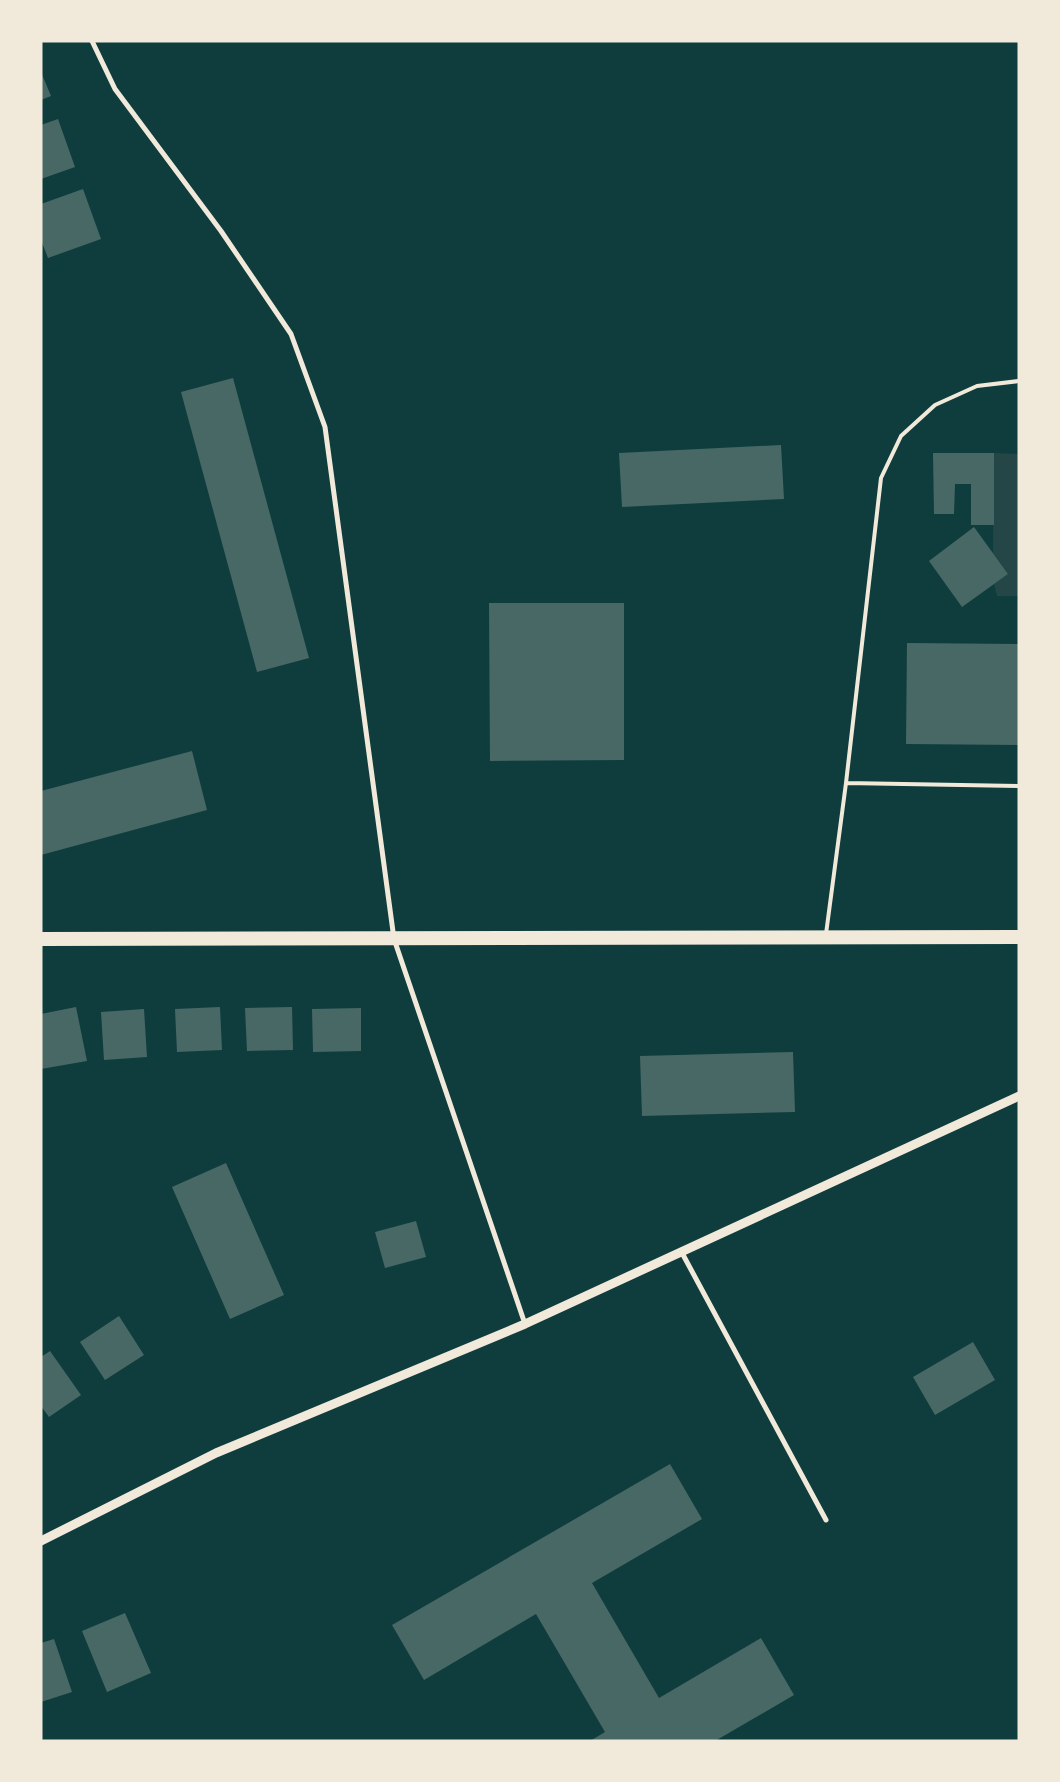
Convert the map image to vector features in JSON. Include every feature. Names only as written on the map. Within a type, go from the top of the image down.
[{"type":"highway","points":[[41,939],[1019,937]]},
{"type":"street","points":[[92,41],[115,89],[221,231],[292,334],[325,427],[394,939],[525,1324]]},
{"type":"street","points":[[41,1541],[216,1453],[525,1324],[1019,1096]]},
{"type":"street","points":[[680,1251],[826,1520]]},
{"type":"lane","points":[[825,937],[846,783],[881,478],[901,436],[935,405],[976,386],[1019,381]]},
{"type":"lane","points":[[846,783],[1019,786]]},
{"type":"shaded area","points":[[994,453],[1019,454],[1019,596],[997,596],[994,584],[1008,574],[993,553]]},
{"type":"building","points":[[41,72],[51,96],[41,100]]},
{"type":"building","points":[[58,119],[75,167],[41,179],[41,125]]},
{"type":"building","points":[[83,189],[101,239],[48,258],[41,240],[41,204]]},
{"type":"building","points":[[233,378],[309,658],[257,672],[181,392]]},
{"type":"building","points":[[781,445],[784,499],[622,507],[619,453]]},
{"type":"building","points":[[933,453],[994,453],[994,525],[971,525],[971,484],[955,484],[954,514],[934,514]]},
{"type":"building","points":[[974,527],[1008,574],[962,607],[929,561]]},
{"type":"building","points":[[489,603],[624,603],[624,760],[490,761]]},
{"type":"building","points":[[907,643],[1019,644],[1019,745],[906,744]]},
{"type":"building","points":[[192,751],[207,810],[41,855],[41,791]]},
{"type":"building","points":[[76,1007],[87,1061],[41,1069],[41,1014]]},
{"type":"building","points":[[220,1007],[222,1050],[177,1052],[175,1009]]},
{"type":"building","points":[[292,1007],[293,1050],[247,1051],[245,1008]]},
{"type":"building","points":[[361,1008],[361,1051],[313,1052],[312,1009]]},
{"type":"building","points":[[144,1009],[147,1057],[104,1060],[101,1012]]},
{"type":"building","points":[[793,1052],[795,1112],[642,1116],[640,1056]]},
{"type":"building","points":[[226,1163],[284,1295],[230,1319],[172,1187]]},
{"type":"building","points":[[416,1221],[426,1257],[385,1268],[375,1232]]},
{"type":"building","points":[[119,1316],[144,1355],[105,1380],[80,1342]]},
{"type":"building","points":[[973,1342],[995,1380],[935,1415],[913,1377]]},
{"type":"building","points":[[50,1351],[81,1395],[49,1417],[41,1406],[41,1357]]},
{"type":"building","points":[[670,1464],[702,1519],[592,1583],[659,1698],[761,1638],[794,1695],[715,1741],[590,1741],[605,1732],[536,1614],[424,1680],[392,1625]]},
{"type":"building","points":[[125,1613],[151,1673],[107,1692],[82,1631]]},
{"type":"building","points":[[54,1639],[72,1692],[41,1702],[41,1643]]}]
